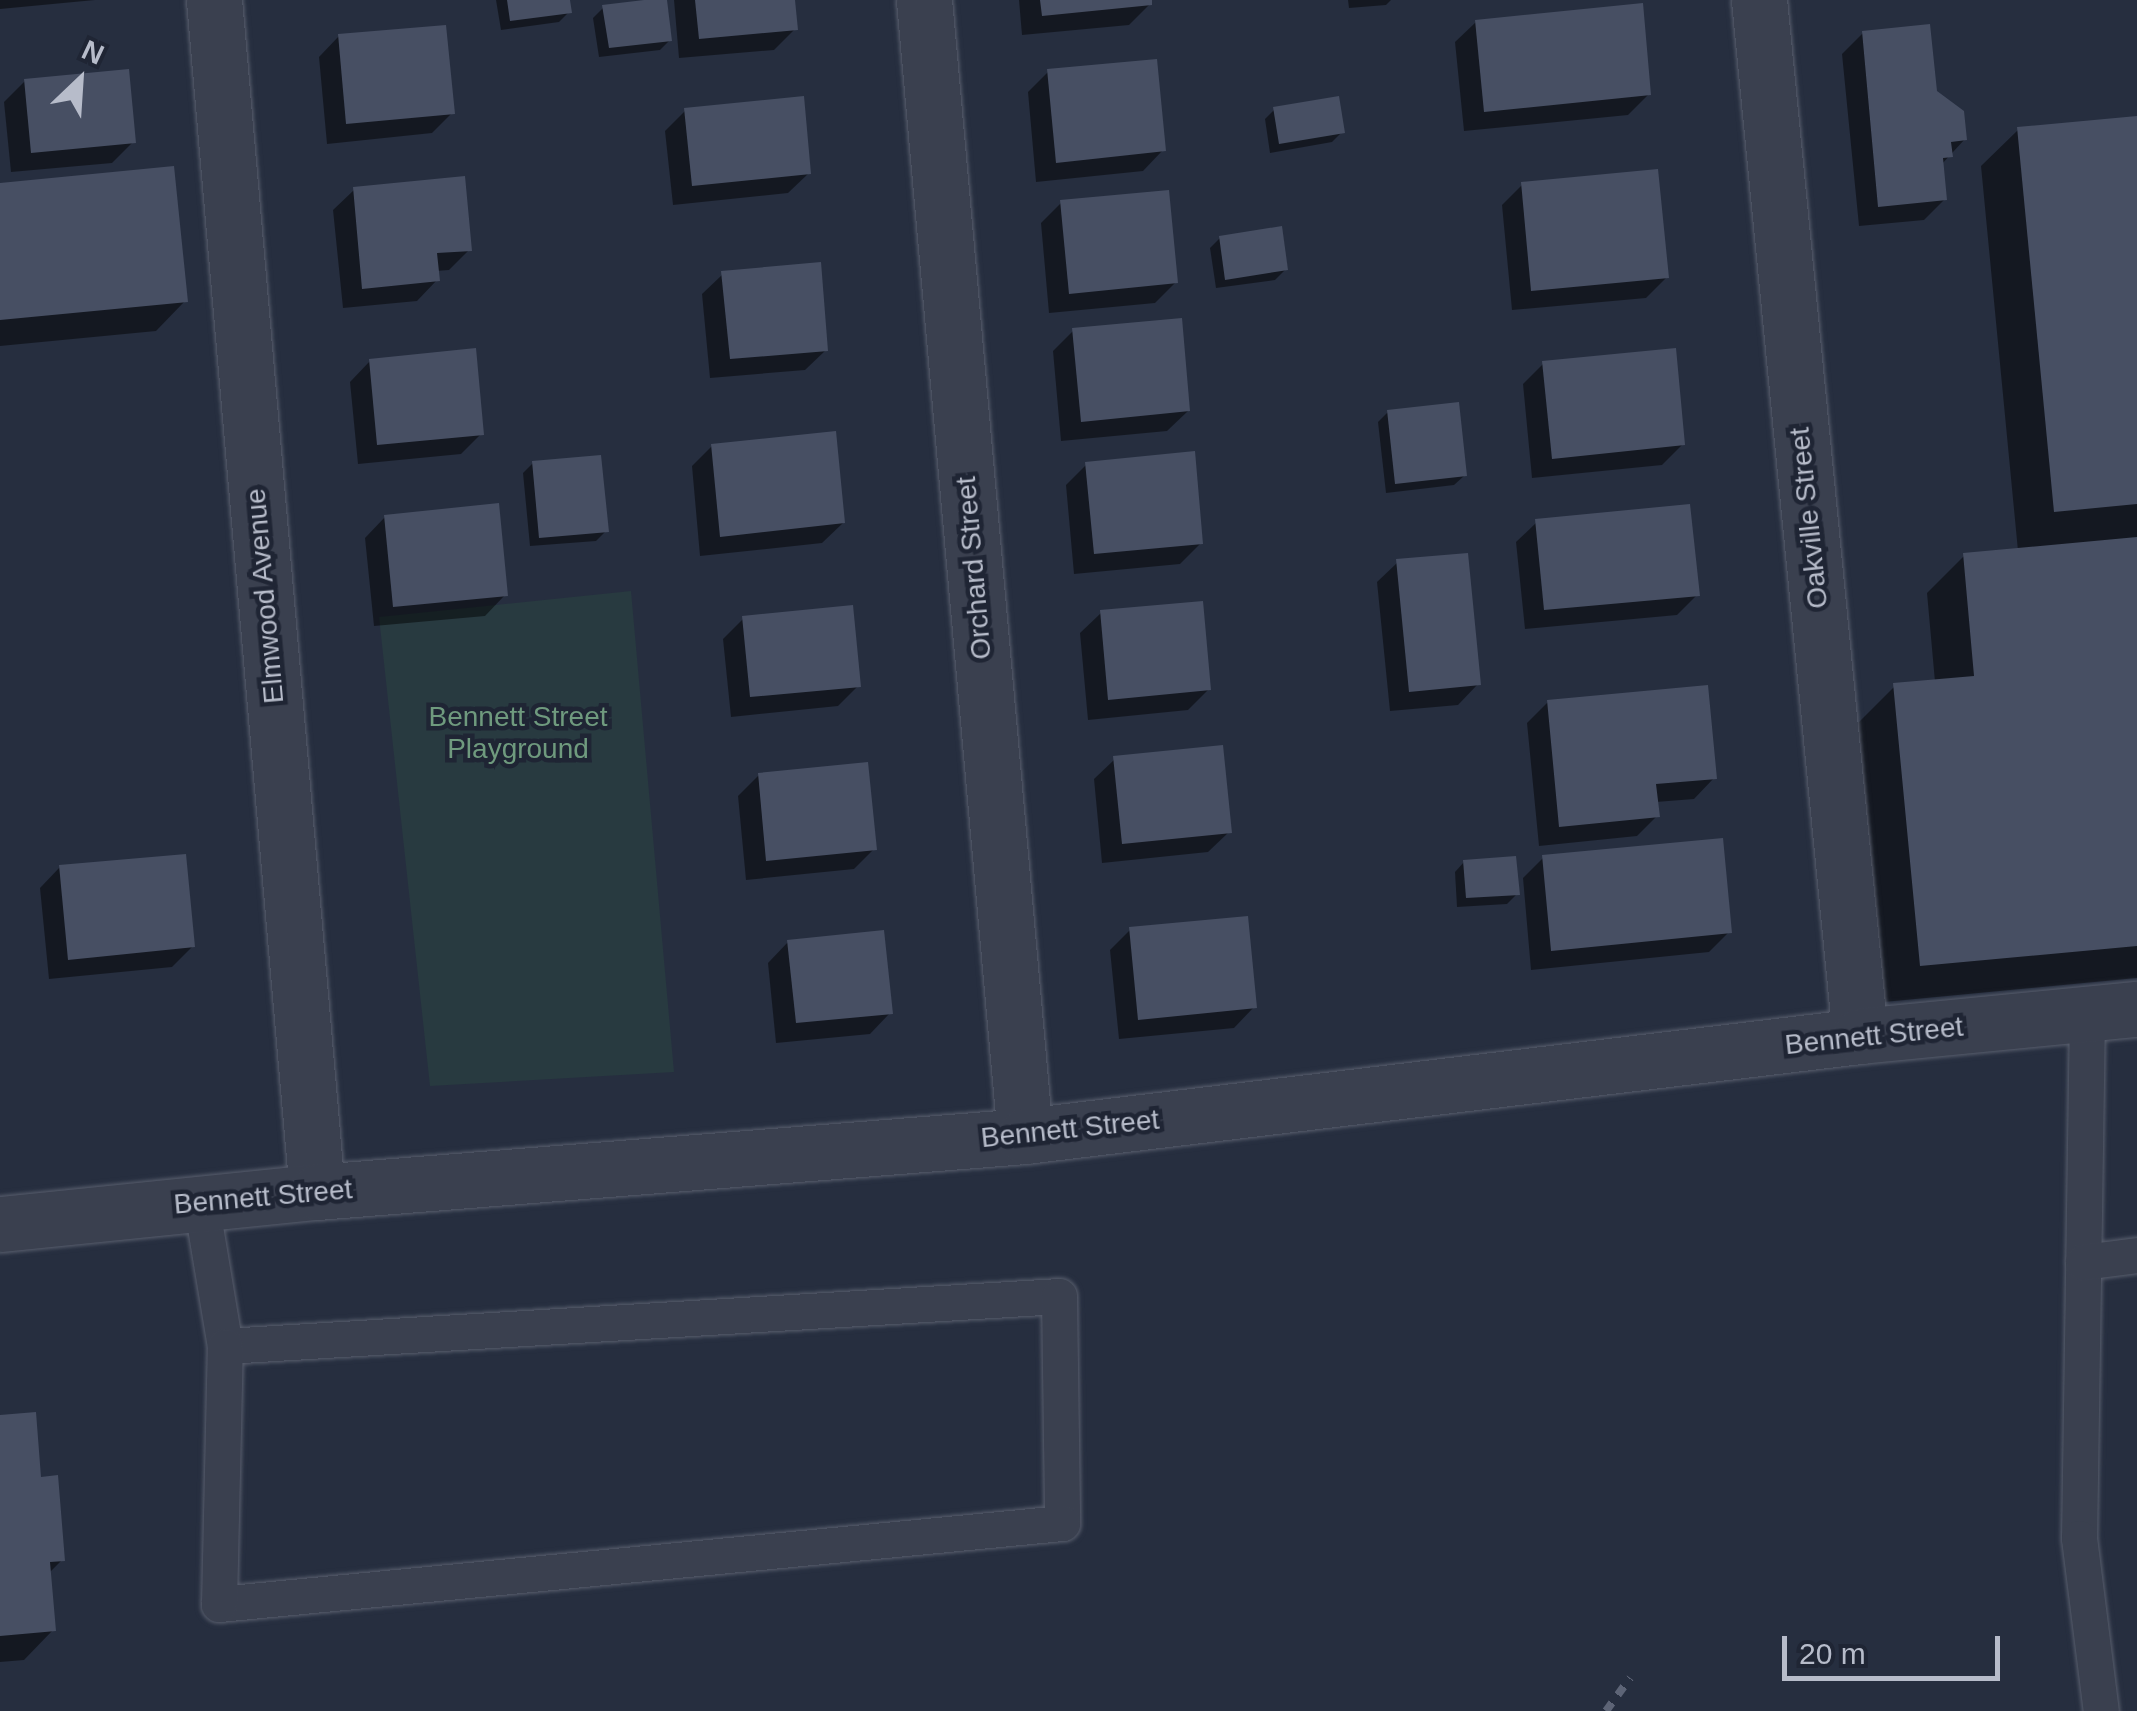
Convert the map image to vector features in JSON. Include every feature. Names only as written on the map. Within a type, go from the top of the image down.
[{"type":"street","name":"Elmwood Avenue","points":[[214,0],[317,1192]]},
{"type":"street","name":"Orchard Street","points":[[924,0],[1025,1136]]},
{"type":"street","name":"Oakville Street","points":[[1759,0],[1860,1036]]},
{"type":"street","name":"Bennett Street","points":[[0,1224],[317,1192],[1025,1136],[1860,1036],[2112,1011]]},
{"type":"lane","points":[[2100,1711],[2080,1538],[2083,1262],[2112,1011]]},
{"type":"lane","points":[[201,1203],[225,1346],[218,1604],[1062,1523],[1058,1296],[225,1346]]},
{"type":"lane","points":[[2083,1262],[2137,1255]]},
{"type":"green space","name":"Bennett Street Playground","points":[[631,591],[674,1072],[430,1086],[379,617]]},
{"type":"building","points":[[507,0],[570,0],[572,13],[510,21]]},
{"type":"building","points":[[667,0],[672,41],[609,48],[602,5]]},
{"type":"building","points":[[695,0],[795,0],[798,30],[699,39]]},
{"type":"building","points":[[1040,0],[1152,0],[1152,5],[1042,16]]},
{"type":"building","points":[[1643,3],[1651,95],[1484,112],[1475,20]]},
{"type":"building","points":[[1930,24],[1937,91],[1964,111],[1967,140],[1951,142],[1953,157],[1943,158],[1947,200],[1878,207],[1862,31]]},
{"type":"building","points":[[446,25],[455,114],[346,124],[338,34]]},
{"type":"building","points":[[1157,59],[1166,151],[1056,163],[1047,69]]},
{"type":"building","points":[[129,69],[136,143],[31,153],[24,79]]},
{"type":"building","points":[[804,96],[811,174],[692,186],[684,108]]},
{"type":"building","points":[[1339,96],[1345,133],[1279,144],[1273,107]]},
{"type":"building","points":[[2137,116],[2137,504],[2054,512],[2017,127]]},
{"type":"building","points":[[174,166],[188,302],[0,320],[0,183]]},
{"type":"building","points":[[1658,169],[1669,278],[1531,291],[1521,182]]},
{"type":"building","points":[[465,176],[472,251],[437,253],[440,281],[362,289],[353,187]]},
{"type":"building","points":[[1169,190],[1178,283],[1069,294],[1060,200]]},
{"type":"building","points":[[1282,226],[1288,270],[1225,280],[1219,236]]},
{"type":"building","points":[[821,262],[828,351],[730,359],[721,271]]},
{"type":"building","points":[[1182,318],[1190,411],[1081,422],[1072,328]]},
{"type":"building","points":[[476,348],[484,435],[377,445],[369,359]]},
{"type":"building","points":[[1676,348],[1685,445],[1552,459],[1542,361]]},
{"type":"building","points":[[1459,402],[1467,476],[1395,484],[1387,410]]},
{"type":"building","points":[[836,431],[845,523],[720,537],[711,444]]},
{"type":"building","points":[[1195,451],[1203,544],[1094,554],[1085,462]]},
{"type":"building","points":[[601,455],[609,532],[539,538],[532,461]]},
{"type":"building","points":[[499,503],[508,596],[393,607],[384,515]]},
{"type":"building","points":[[1690,504],[1700,596],[1544,610],[1535,519]]},
{"type":"building","points":[[2137,537],[2137,946],[1920,966],[1893,683],[1974,676],[1963,553]]},
{"type":"building","points":[[1468,553],[1481,685],[1409,692],[1396,559]]},
{"type":"building","points":[[1203,601],[1211,690],[1108,700],[1100,610]]},
{"type":"building","points":[[853,605],[861,687],[750,697],[742,616]]},
{"type":"building","points":[[1708,685],[1717,779],[1656,784],[1660,817],[1559,827],[1547,700]]},
{"type":"building","points":[[1223,745],[1232,833],[1122,844],[1113,756]]},
{"type":"building","points":[[868,762],[877,850],[766,861],[758,773]]},
{"type":"building","points":[[1723,838],[1732,933],[1551,951],[1542,855]]},
{"type":"building","points":[[186,854],[195,947],[68,960],[59,865]]},
{"type":"building","points":[[1516,856],[1520,895],[1466,898],[1463,860]]},
{"type":"building","points":[[1248,916],[1257,1008],[1138,1020],[1129,927]]},
{"type":"building","points":[[884,930],[893,1014],[796,1023],[787,940]]},
{"type":"building","points":[[36,1412],[41,1477],[58,1475],[65,1561],[50,1562],[56,1631],[0,1636],[0,1415]]},
{"type":"railway","points":[[1606,1711],[1630,1678]]}]
